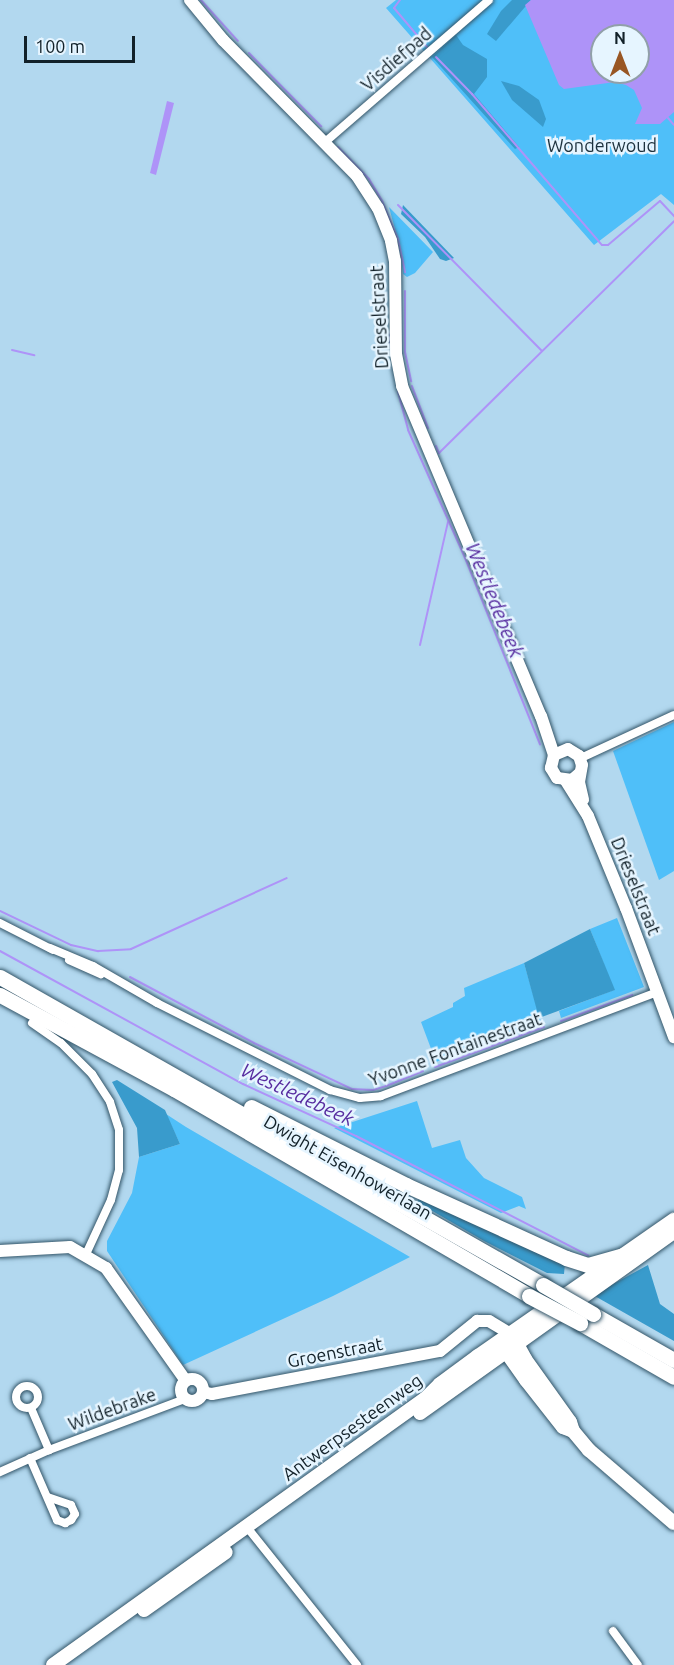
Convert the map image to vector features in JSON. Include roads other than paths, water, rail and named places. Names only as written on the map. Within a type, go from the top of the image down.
[{"type":"highway","name":"Dwight Eisenhowerlaan","points":[[0,977],[674,1360]]},
{"type":"highway","name":"Dwight Eisenhowerlaan","points":[[0,994],[174,1089],[529,1296],[674,1377]]},
{"type":"highway","points":[[163,1068],[227,1095],[406,1185],[566,1258],[588,1265],[622,1255]]},
{"type":"highway","points":[[655,1366],[674,1384]]},
{"type":"main road","name":"Antwerpsesteenweg","points":[[508,1343],[622,1255],[674,1220]]},
{"type":"main road","name":"Antwerpsesteenweg","points":[[66,1665],[425,1399],[440,1384],[508,1343],[674,1232]]},
{"type":"main road","points":[[508,1343],[525,1359],[570,1422],[573,1431],[589,1450],[674,1523]]},
{"type":"main road","name":"Antwerpsesteenweg","points":[[53,1665],[249,1530]]},
{"type":"street","name":"Drieselstraat","points":[[190,0],[223,40],[357,176],[386,225],[398,280],[396,354],[402,386],[541,716],[554,755],[550,763],[552,772],[557,778],[566,781],[588,816]]},
{"type":"street","name":"Visdiefpad","points":[[324,143],[489,0]]},
{"type":"street","points":[[580,758],[674,715]]},
{"type":"street","name":"Drieselstraat","points":[[541,716],[553,734],[580,758],[579,782],[588,816],[626,908],[674,1037]]},
{"type":"street","points":[[554,755],[568,749]]},
{"type":"street","points":[[566,781],[580,773]]},
{"type":"street","name":"Yvonne Fontainestraat","points":[[0,923],[93,966],[105,975],[330,1090],[360,1098],[381,1096],[657,992]]},
{"type":"street","points":[[33,1023],[61,1043],[92,1074],[110,1102],[119,1130],[119,1170],[111,1200],[86,1254]]},
{"type":"street","points":[[0,1251],[69,1247],[86,1254],[106,1268],[186,1381]]},
{"type":"street","name":"Groenstraat","points":[[203,1392],[212,1394],[440,1351],[477,1321],[489,1321],[508,1343]]},
{"type":"street","points":[[193,1379],[199,1382],[203,1392],[195,1400],[185,1399],[181,1389],[186,1381],[193,1379]]},
{"type":"street","name":"Wildebrake","points":[[0,1472],[49,1450],[185,1399]]},
{"type":"street","points":[[31,1408],[49,1450]]},
{"type":"street","points":[[30,1458],[48,1497]]},
{"type":"street","points":[[249,1530],[357,1665]]},
{"type":"street","points":[[613,1631],[638,1665]]},
{"type":"waterway","points":[[201,0],[238,41]]},
{"type":"waterway","points":[[400,0],[394,8],[427,47]]},
{"type":"waterway","points":[[249,53],[321,126]]},
{"type":"waterway","points":[[436,57],[472,94],[602,245],[608,245],[660,201],[674,216]]},
{"type":"waterway","points":[[668,118],[674,125]]},
{"type":"waterway","points":[[338,147],[369,179],[382,201],[398,239],[405,272]]},
{"type":"waterway","points":[[398,205],[541,350]]},
{"type":"waterway","points":[[436,446],[439,453],[674,221]]},
{"type":"waterway","points":[[405,291],[405,352],[411,381]]},
{"type":"waterway","points":[[390,333],[390,345]]},
{"type":"waterway","points":[[12,350],[34,355]]},
{"type":"waterway","points":[[412,386],[428,428]]},
{"type":"waterway","name":"Westledebeek","points":[[398,392],[408,430],[465,558],[540,745]]},
{"type":"waterway","points":[[420,645],[448,522]]},
{"type":"waterway","name":"Westledebeek","points":[[0,911],[71,945],[98,951],[131,949],[287,878]]},
{"type":"waterway","name":"Westledebeek","points":[[0,951],[243,1084],[356,1136],[588,1255]]},
{"type":"waterway","points":[[130,977],[254,1043],[352,1089],[373,1090],[423,1071]]},
{"type":"waterway","points":[[561,1021],[632,995]]},
{"type":"waterway","points":[[435,1067],[544,1027]]},
{"type":"park label","name":"Wonderwoud","points":[[602,145]]}]
